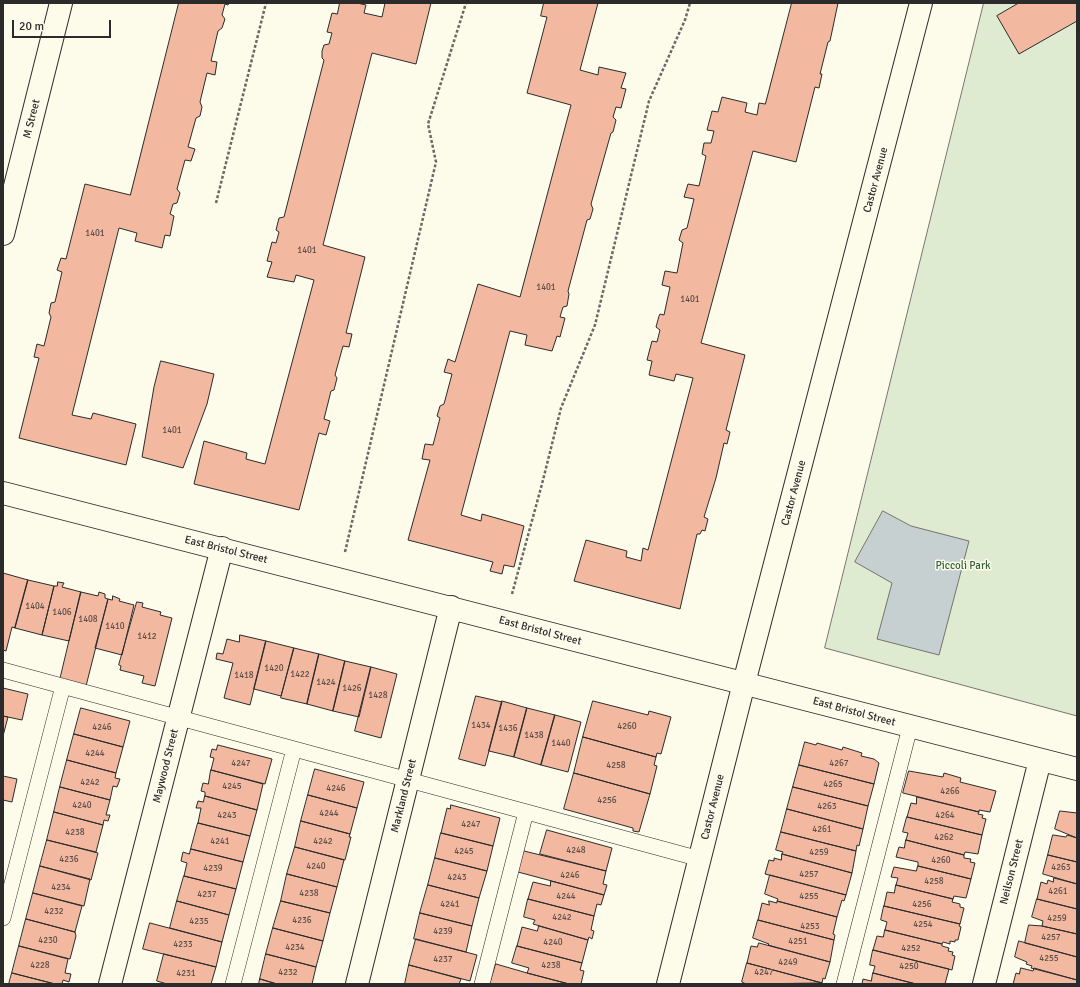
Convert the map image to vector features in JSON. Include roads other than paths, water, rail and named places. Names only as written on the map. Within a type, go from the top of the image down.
[{"type":"street","name":"M Street","points":[[3,234],[61,3]]},
{"type":"street","name":"Castor Avenue","points":[[668,984],[744,683],[921,3]]},
{"type":"street","name":"East Bristol Street","points":[[3,493],[222,548],[1077,769]]},
{"type":"street","name":"Maywood Street","points":[[110,984],[222,548]]},
{"type":"street","name":"Markland Street","points":[[357,984],[451,607]]},
{"type":"street","name":"Neilson Street","points":[[984,984],[1040,760]]},
{"type":"lane","points":[[3,670],[700,859]]},
{"type":"lane","points":[[3,918],[63,686]]},
{"type":"lane","points":[[844,984],[910,727]]},
{"type":"lane","points":[[233,984],[294,749]]},
{"type":"lane","points":[[482,984],[526,812]]},
{"type":"park label","name":"Piccoli Park","points":[[963,566]]}]
